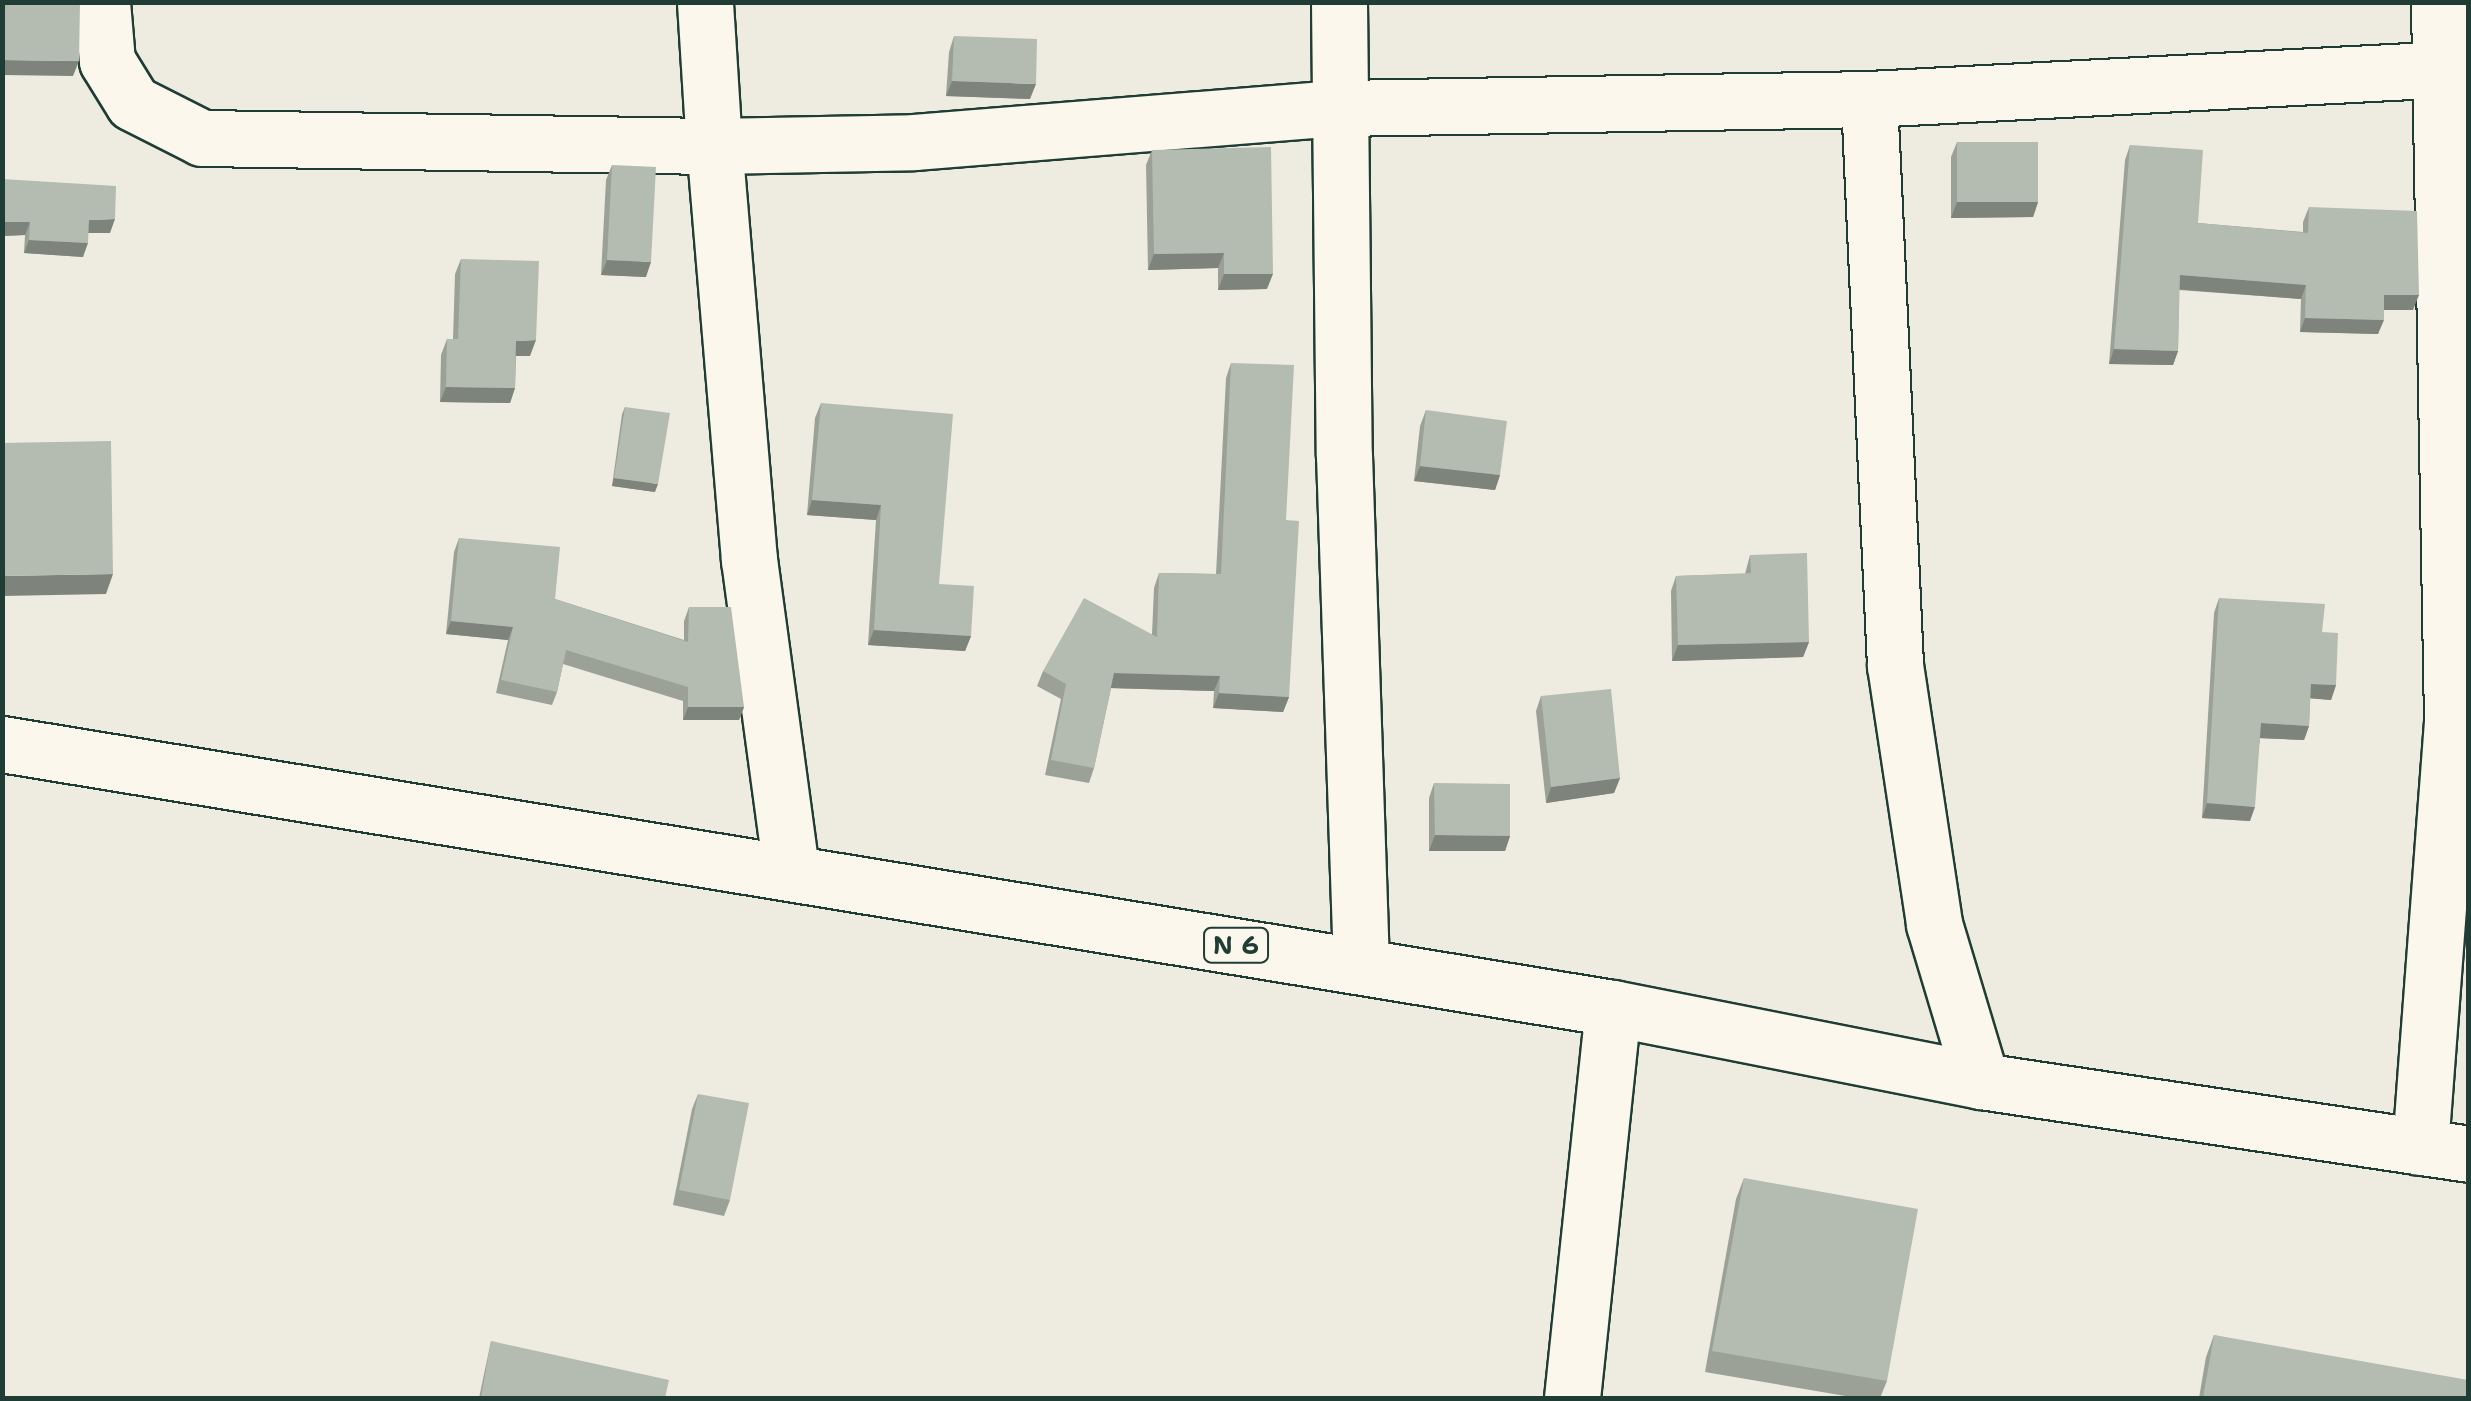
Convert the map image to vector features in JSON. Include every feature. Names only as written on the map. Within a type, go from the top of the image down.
[{"type":"street","points":[[102,2],[106,61],[134,103],[202,138],[714,146],[914,142],[1340,108],[1870,99],[2454,68]]},
{"type":"street","points":[[706,2],[714,146],[749,560],[791,870]]},
{"type":"street","points":[[1339,2],[1361,966]]},
{"type":"street","points":[[2439,2],[2454,68],[2452,720],[2444,1150]]},
{"type":"street","points":[[1870,99],[1895,665],[1934,924],[1982,1081]]},
{"type":"street","name":"N 6","points":[[2,744],[791,870],[1613,1008],[1982,1081],[2444,1150]]},
{"type":"street","points":[[1572,1398],[1613,1008]]},
{"type":"building","points":[[2,2],[80,2],[79,61],[2,60]]},
{"type":"building","points":[[954,36],[1037,39],[1036,84],[952,81]]},
{"type":"building","points":[[1957,142],[2038,142],[2038,202],[1957,202]]},
{"type":"building","points":[[2130,145],[2203,150],[2198,223],[2308,233],[2309,207],[2417,211],[2419,295],[2384,295],[2384,320],[2305,318],[2306,285],[2180,275],[2178,351],[2114,349]]},
{"type":"building","points":[[1271,147],[1273,274],[1224,274],[1224,253],[1154,254],[1152,150]]},
{"type":"building","points":[[612,165],[656,167],[651,262],[607,260]]},
{"type":"building","points":[[2,179],[116,186],[115,219],[89,220],[88,243],[29,240],[30,222],[2,222]]},
{"type":"building","points":[[461,259],[539,261],[536,340],[516,341],[515,388],[446,387],[447,339],[458,339]]},
{"type":"building","points":[[1231,363],[1294,365],[1286,520],[1299,521],[1289,697],[1219,693],[1220,676],[1114,673],[1094,768],[1051,760],[1066,684],[1043,671],[1084,598],[1157,637],[1159,573],[1221,574]]},
{"type":"building","points":[[821,403],[953,414],[939,584],[974,586],[971,636],[874,630],[881,505],[812,500]]},
{"type":"building","points":[[625,407],[670,413],[658,484],[614,478]]},
{"type":"building","points":[[1426,410],[1507,421],[1500,475],[1420,466]]},
{"type":"building","points":[[111,441],[113,574],[2,576],[2,443]]},
{"type":"building","points":[[459,538],[560,547],[555,599],[688,642],[689,607],[731,607],[744,707],[688,707],[688,687],[566,650],[557,692],[501,680],[513,627],[451,621]]},
{"type":"building","points":[[1807,553],[1809,642],[1678,645],[1676,576],[1751,573],[1750,555]]},
{"type":"building","points":[[2219,598],[2325,604],[2322,632],[2338,633],[2336,685],[2311,684],[2309,726],[2261,723],[2255,807],[2207,803]]},
{"type":"building","points":[[1611,689],[1620,778],[1551,787],[1541,696]]},
{"type":"building","points":[[1434,783],[1510,784],[1510,836],[1435,835]]},
{"type":"building","points":[[698,1094],[749,1103],[730,1200],[679,1190]]},
{"type":"building","points":[[1744,1178],[1918,1209],[1887,1381],[1712,1351]]},
{"type":"building","points":[[2214,1335],[2468,1380],[2468,1398],[2203,1398]]},
{"type":"building","points":[[491,1341],[669,1380],[665,1398],[481,1398]]}]
